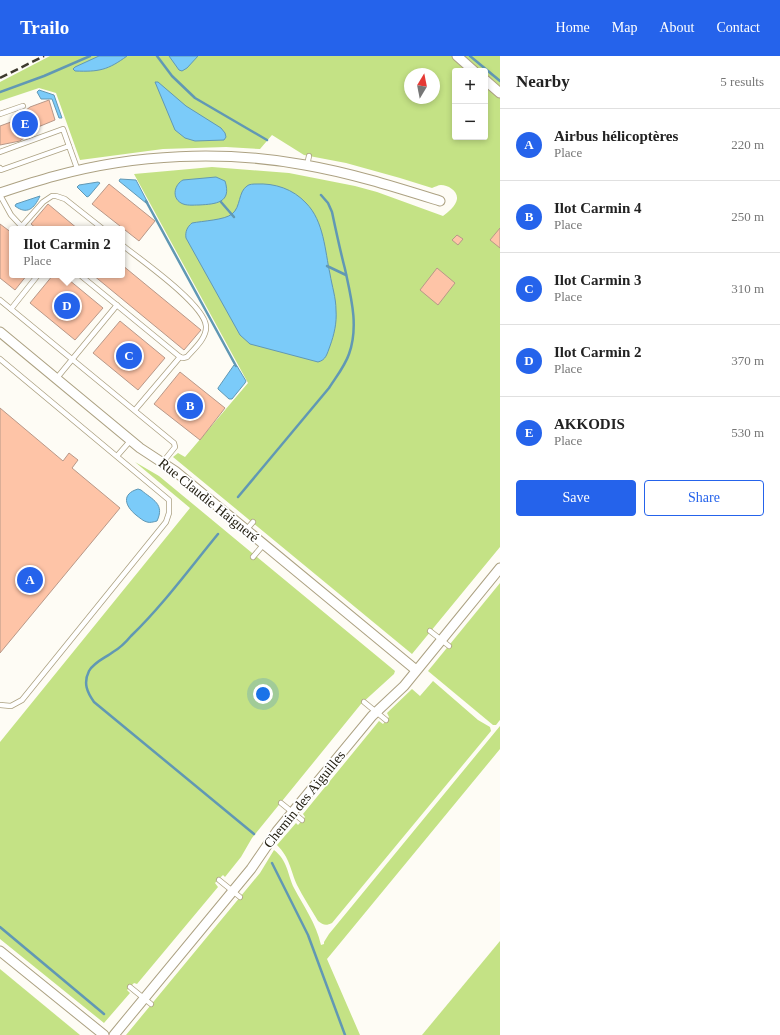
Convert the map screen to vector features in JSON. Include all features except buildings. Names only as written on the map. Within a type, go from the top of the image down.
[{"type":"street","points":[[457,56],[471,68]]},
{"type":"street","points":[[488,83],[500,93]]},
{"type":"street","points":[[0,194],[78,170],[141,160],[194,157],[308,160],[440,201]]},
{"type":"street","name":"Rue Claudie Haigneré","points":[[0,332],[131,440],[163,462],[264,544],[416,670]]},
{"type":"street","name":"Chemin des Aiguilles","points":[[114,1035],[148,1001],[237,894],[267,844],[292,812],[376,712],[404,686],[500,568]]},
{"type":"street","points":[[0,951],[104,1035]]},
{"type":"lane","points":[[0,114],[23,106]]},
{"type":"lane","points":[[0,152],[63,129],[78,170]]},
{"type":"lane","points":[[0,168],[1,170],[69,146]]},
{"type":"lane","points":[[0,194],[11,214],[21,226]]},
{"type":"lane","points":[[25,226],[43,202],[52,196],[56,196],[65,199],[99,226]]},
{"type":"lane","points":[[84,278],[180,357],[187,357],[204,337],[206,326],[200,311],[184,295],[125,247]]},
{"type":"lane","points":[[11,308],[36,278]]},
{"type":"lane","points":[[0,300],[174,443],[175,447],[163,462]]},
{"type":"lane","points":[[56,379],[117,305]]},
{"type":"lane","points":[[134,410],[180,357]]},
{"type":"lane","points":[[0,358],[169,500],[169,513],[166,522],[22,700],[11,706],[0,705]]},
{"type":"lane","points":[[117,456],[131,440]]},
{"type":"lane","points":[[246,530],[253,522]]},
{"type":"lane","points":[[253,557],[264,544]]},
{"type":"lane","points":[[430,632],[448,646]]},
{"type":"lane","points":[[364,702],[386,720]]},
{"type":"lane","points":[[281,803],[302,820]]},
{"type":"lane","points":[[219,880],[237,894]]},
{"type":"lane","points":[[130,987],[148,1001]]},
{"type":"green space","points":[[50,56],[452,56],[466,68],[452,68],[452,140],[488,140],[488,87],[500,97],[500,547],[412,654],[173,457],[178,453],[185,457],[248,383],[134,174],[212,167],[289,173],[355,186],[377,192],[443,216],[452,209],[455,204],[457,199],[456,193],[444,185],[439,185],[432,188],[346,163],[304,155],[272,135],[260,149],[226,147],[163,149],[80,160],[56,93],[39,88],[0,101],[0,82]]},
{"type":"green space","points":[[461,56],[500,56],[500,89],[488,79],[488,68],[475,68]]},
{"type":"green space","points":[[135,462],[159,476],[395,671],[394,674],[361,704],[252,838],[241,857],[225,877],[223,875],[215,883],[218,887],[137,984],[134,983],[127,990],[130,993],[104,1023],[0,939],[0,742],[190,508]]},
{"type":"green space","points":[[500,583],[500,720],[496,725],[493,725],[428,671]]},
{"type":"green space","points":[[433,681],[478,720],[490,727],[491,731],[332,923],[328,925],[323,924],[318,921],[304,898],[297,885],[285,854],[277,845],[296,823],[298,825],[305,817],[303,814],[379,721],[383,724],[389,717],[387,713],[412,689],[420,696]]},
{"type":"green space","points":[[500,726],[500,749],[327,959],[360,1035],[126,1035],[260,873],[274,850],[279,854],[285,863],[294,888],[316,929],[321,945],[324,944],[329,934]]},
{"type":"green space","points":[[500,941],[500,1035],[422,1035]]},
{"type":"green space","points":[[0,969],[80,1035],[0,1035]]},
{"type":"water","points":[[99,56],[127,56],[103,69],[75,71],[73,69],[75,67]]},
{"type":"water","points":[[169,56],[198,56],[187,68],[182,71],[179,70]]},
{"type":"water","points":[[155,82],[158,82],[186,106],[221,128],[226,137],[224,140],[195,141],[185,138],[175,130]]},
{"type":"water","points":[[39,90],[54,95],[62,118],[59,118],[52,99],[41,99],[37,92]]},
{"type":"water","points":[[216,177],[225,181],[227,188],[224,198],[217,203],[187,205],[181,203],[176,197],[176,187],[183,180]]},
{"type":"water","points":[[120,179],[136,180],[148,203],[146,203],[119,181]]},
{"type":"water","points":[[100,183],[87,197],[77,187],[79,185]]},
{"type":"water","points":[[256,184],[277,186],[295,194],[306,203],[317,218],[325,246],[336,306],[335,329],[326,356],[321,361],[318,362],[250,344],[240,335],[186,238],[187,230],[192,223],[219,219],[232,214],[237,208],[244,189],[249,185]]},
{"type":"water","points":[[40,196],[30,209],[23,210],[15,206],[16,204]]},
{"type":"water","points":[[234,365],[237,366],[246,381],[232,399],[229,399],[218,388]]},
{"type":"water","points":[[138,489],[159,506],[160,510],[157,521],[144,521],[129,508],[126,500],[127,497],[133,491]]},
{"type":"waterway","points":[[0,92],[44,76],[90,56]]},
{"type":"waterway","points":[[157,56],[172,76],[195,98],[267,140]]},
{"type":"waterway","points":[[470,56],[500,81]]},
{"type":"waterway","points":[[238,497],[329,388],[349,354],[352,343],[354,322],[350,290],[332,212],[328,203],[321,195]]},
{"type":"waterway","points":[[146,201],[236,366]]},
{"type":"waterway","points":[[221,202],[234,217]]},
{"type":"waterway","points":[[327,266],[346,275]]},
{"type":"waterway","points":[[218,534],[165,599],[125,643],[91,668],[87,675],[86,683],[89,695],[94,702],[254,834]]},
{"type":"waterway","points":[[272,863],[308,935],[345,1035]]},
{"type":"waterway","points":[[0,927],[104,1014]]},
{"type":"railway","points":[[0,78],[44,56]]},
{"type":"place","name":"AKKODIS","points":[[25,124]]},
{"type":"place","name":"Ilot Carmin 2","points":[[67,306]]},
{"type":"place","name":"Ilot Carmin 3","points":[[129,356]]},
{"type":"place","name":"Ilot Carmin 4","points":[[190,406]]},
{"type":"place","name":"Airbus hélicoptères","points":[[30,580]]}]
